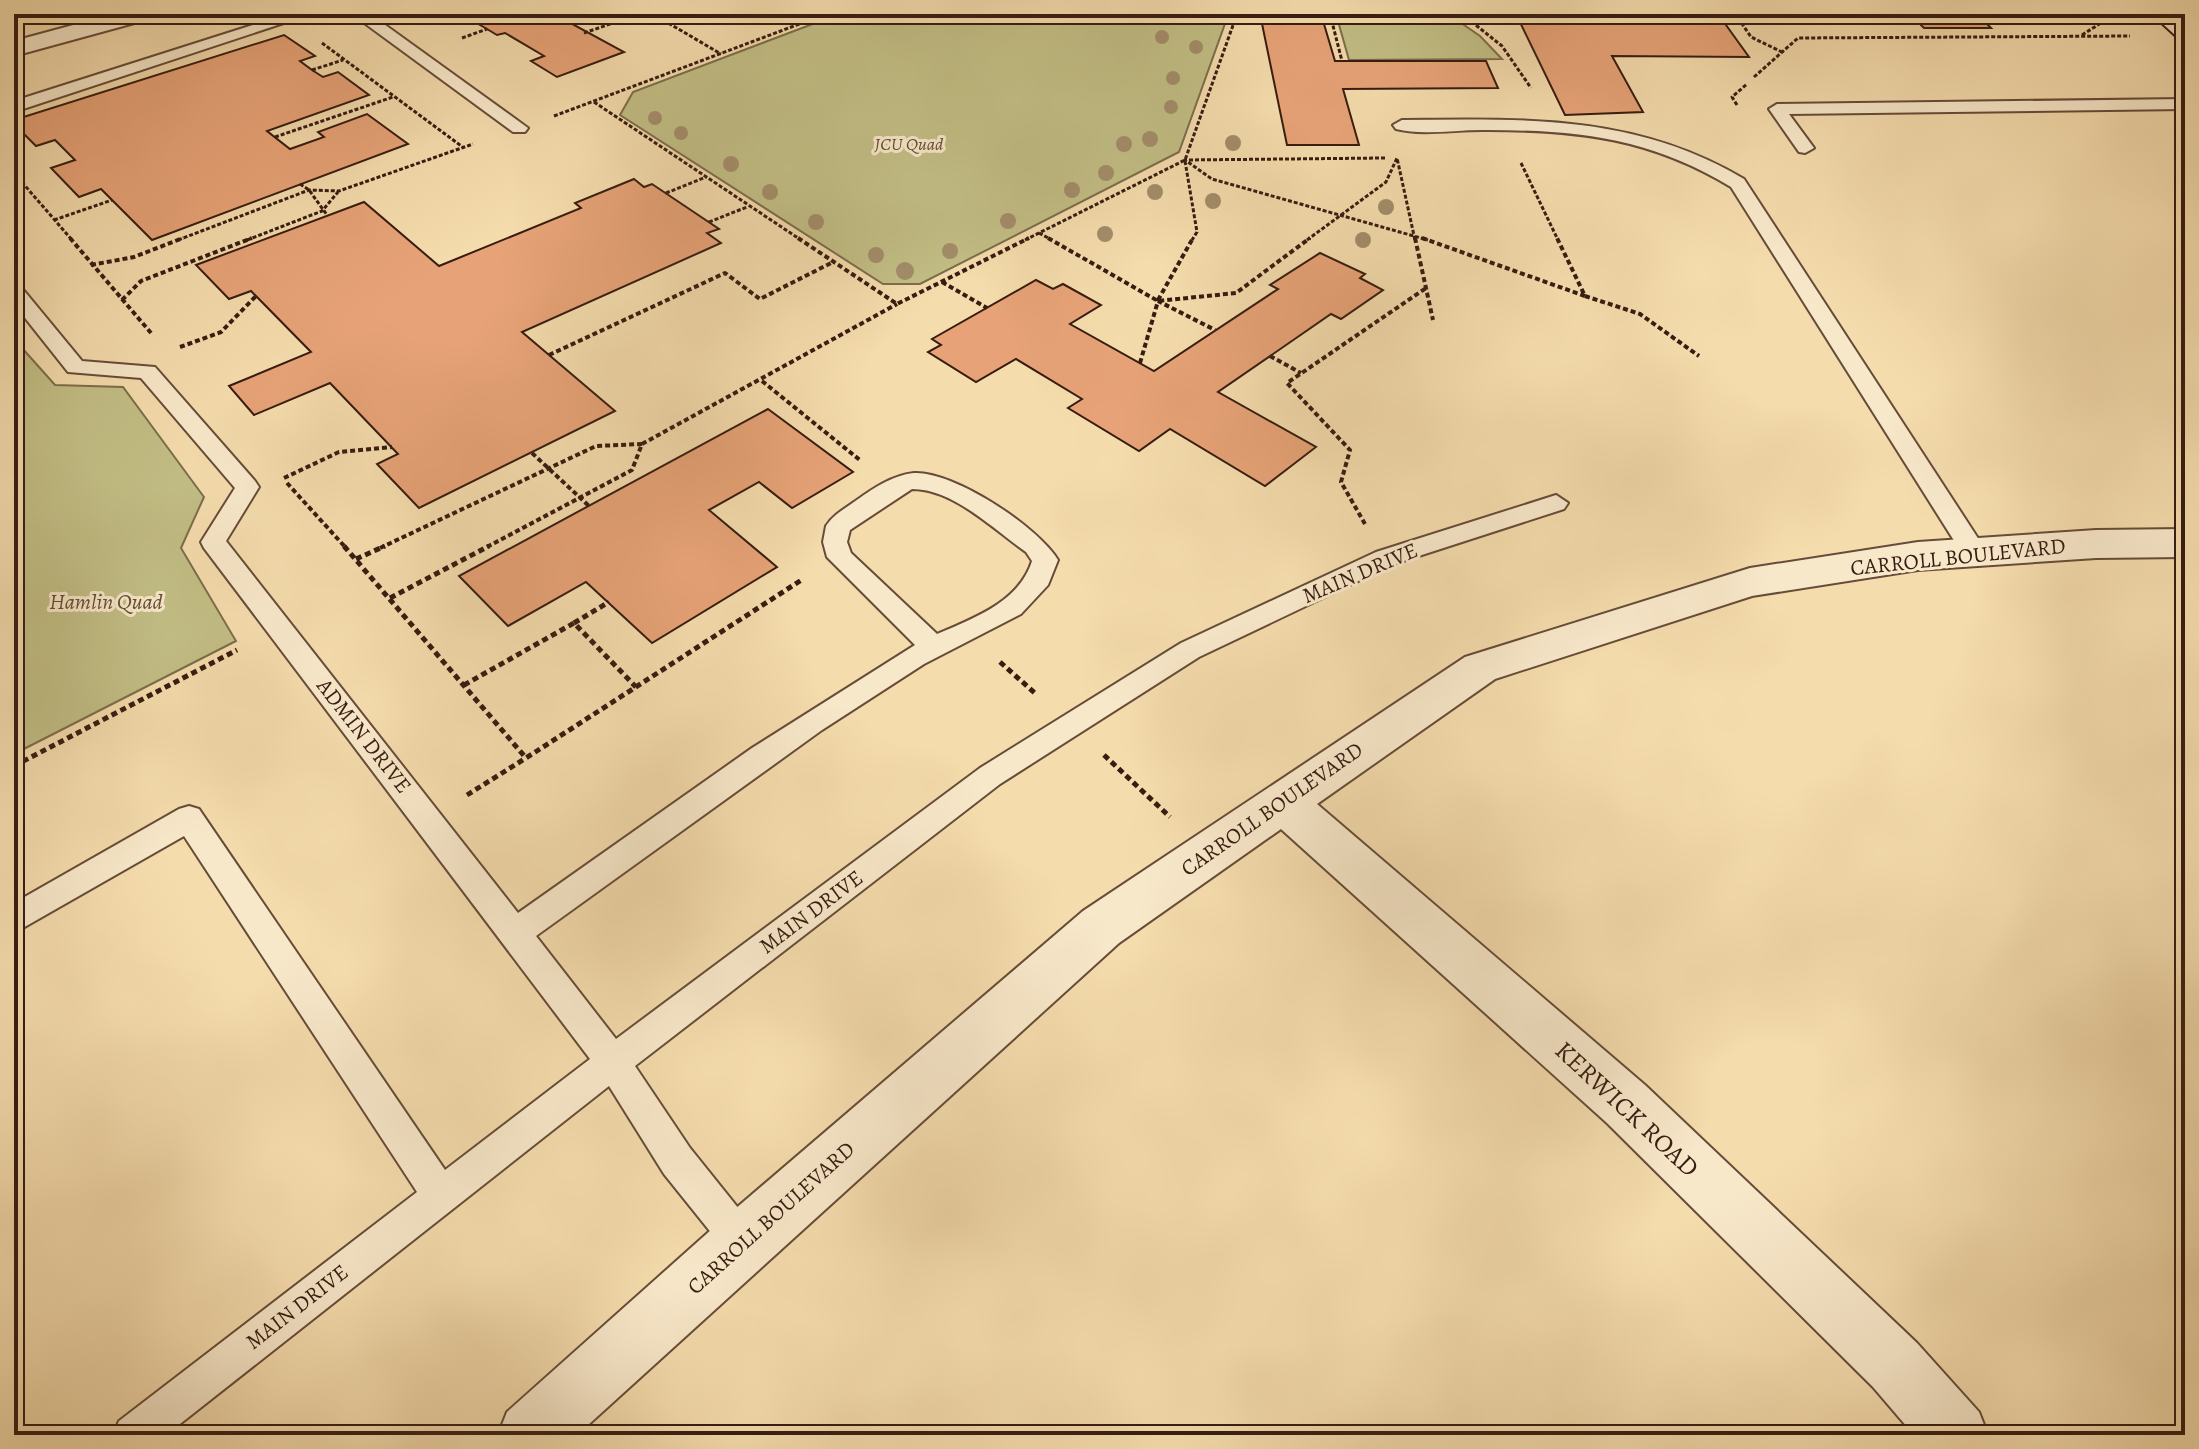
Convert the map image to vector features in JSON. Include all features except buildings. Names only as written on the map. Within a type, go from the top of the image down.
[{"type":"street","points":[[14,49],[141,14]]},
{"type":"street","points":[[2164,14],[2185,31]]},
{"type":"street","name":"CARROLL BOULEVARD","points":[[530,1435],[742,1242],[1101,927],[1480,668],[1750,582],[1918,556],[2096,544],[2185,543]]},
{"type":"street","name":"KERWICK ROAD","points":[[1282,801],[1626,1104],[1895,1365],[1956,1435]]},
{"type":"lane","points":[[360,14],[519,128]]},
{"type":"lane","points":[[14,107],[296,16]]},
{"type":"lane","points":[[1805,148],[1777,109],[2185,104]]},
{"type":"lane","points":[[1402,125],[1549,125],[1665,145],[1708,161],[1738,183],[1974,552]]},
{"type":"lane","name":"ADMIN DRIVE","points":[[14,291],[76,367],[147,372],[247,487],[213,542],[613,1062],[677,1161],[742,1242]]},
{"type":"lane","points":[[515,933],[851,695],[933,646],[983,625],[1034,591],[1043,576],[1045,560],[1035,546],[947,488],[926,481],[911,481],[838,526],[835,542],[840,557],[933,646]]},
{"type":"lane","name":"MAIN DRIVE","points":[[133,1435],[613,1062],[990,776],[1190,650],[1385,558],[1556,503]]},
{"type":"lane","points":[[14,919],[189,818],[441,1196]]},
{"type":"path","points":[[584,33],[639,14]]},
{"type":"path","points":[[653,14],[721,54]]},
{"type":"path","points":[[91,265],[134,257],[309,190],[339,191],[594,102],[826,14]]},
{"type":"path","points":[[1140,363],[1158,301],[1197,232],[1185,160],[1237,14]]},
{"type":"path","points":[[1330,14],[1342,61]]},
{"type":"path","points":[[1462,14],[1493,37],[1514,60],[1549,125]]},
{"type":"path","points":[[2080,36],[2115,14]]},
{"type":"path","points":[[296,16],[344,60],[464,148]]},
{"type":"path","points":[[1738,18],[1751,37],[1782,52]]},
{"type":"path","points":[[1739,108],[1732,97],[1798,38],[2142,36]]},
{"type":"path","points":[[312,70],[344,60]]},
{"type":"path","points":[[275,137],[394,96]]},
{"type":"path","points":[[594,102],[897,304]]},
{"type":"path","points":[[1532,157],[1518,157],[1585,296]]},
{"type":"path","points":[[1158,301],[1236,293],[1386,182],[1397,158]]},
{"type":"path","points":[[1397,158],[1433,320]]},
{"type":"path","points":[[356,559],[596,446],[642,444],[762,381],[897,304],[1185,160],[1412,158]]},
{"type":"path","points":[[1185,160],[1212,179],[1413,235],[1640,314],[1699,356]]},
{"type":"path","points":[[14,173],[159,341]]},
{"type":"path","points":[[666,193],[707,177]]},
{"type":"path","points":[[300,184],[309,190],[327,215]]},
{"type":"path","points":[[122,300],[141,281],[322,211],[339,191]]},
{"type":"path","points":[[54,220],[112,200]]},
{"type":"path","points":[[709,222],[748,206]]},
{"type":"path","points":[[1039,233],[1215,330]]},
{"type":"path","points":[[549,355],[725,273],[760,299],[834,262]]},
{"type":"path","points":[[941,282],[987,308]]},
{"type":"path","points":[[1385,558],[1341,482],[1350,450],[1287,383],[1426,288]]},
{"type":"path","points":[[168,351],[221,332],[256,296]]},
{"type":"path","points":[[1270,356],[1301,373]]},
{"type":"path","points":[[762,381],[895,490]]},
{"type":"path","points":[[390,598],[632,470],[642,444]]},
{"type":"path","points":[[392,447],[339,452],[283,478],[526,758]]},
{"type":"path","points":[[532,453],[589,506]]},
{"type":"path","points":[[429,819],[840,557]]},
{"type":"path","points":[[464,685],[609,602]]},
{"type":"path","points":[[574,623],[636,687]]},
{"type":"path","points":[[14,766],[237,650]]},
{"type":"green space","name":"JCU Quad","points":[[839,14],[1217,14],[1227,18],[1179,152],[920,284],[883,284],[620,115],[633,92]]},
{"type":"green space","points":[[1336,14],[1448,14],[1480,36],[1502,59],[1349,60]]},
{"type":"green space","name":"Hamlin Quad","points":[[14,339],[55,385],[123,387],[204,497],[181,548],[236,641],[14,754]]}]
